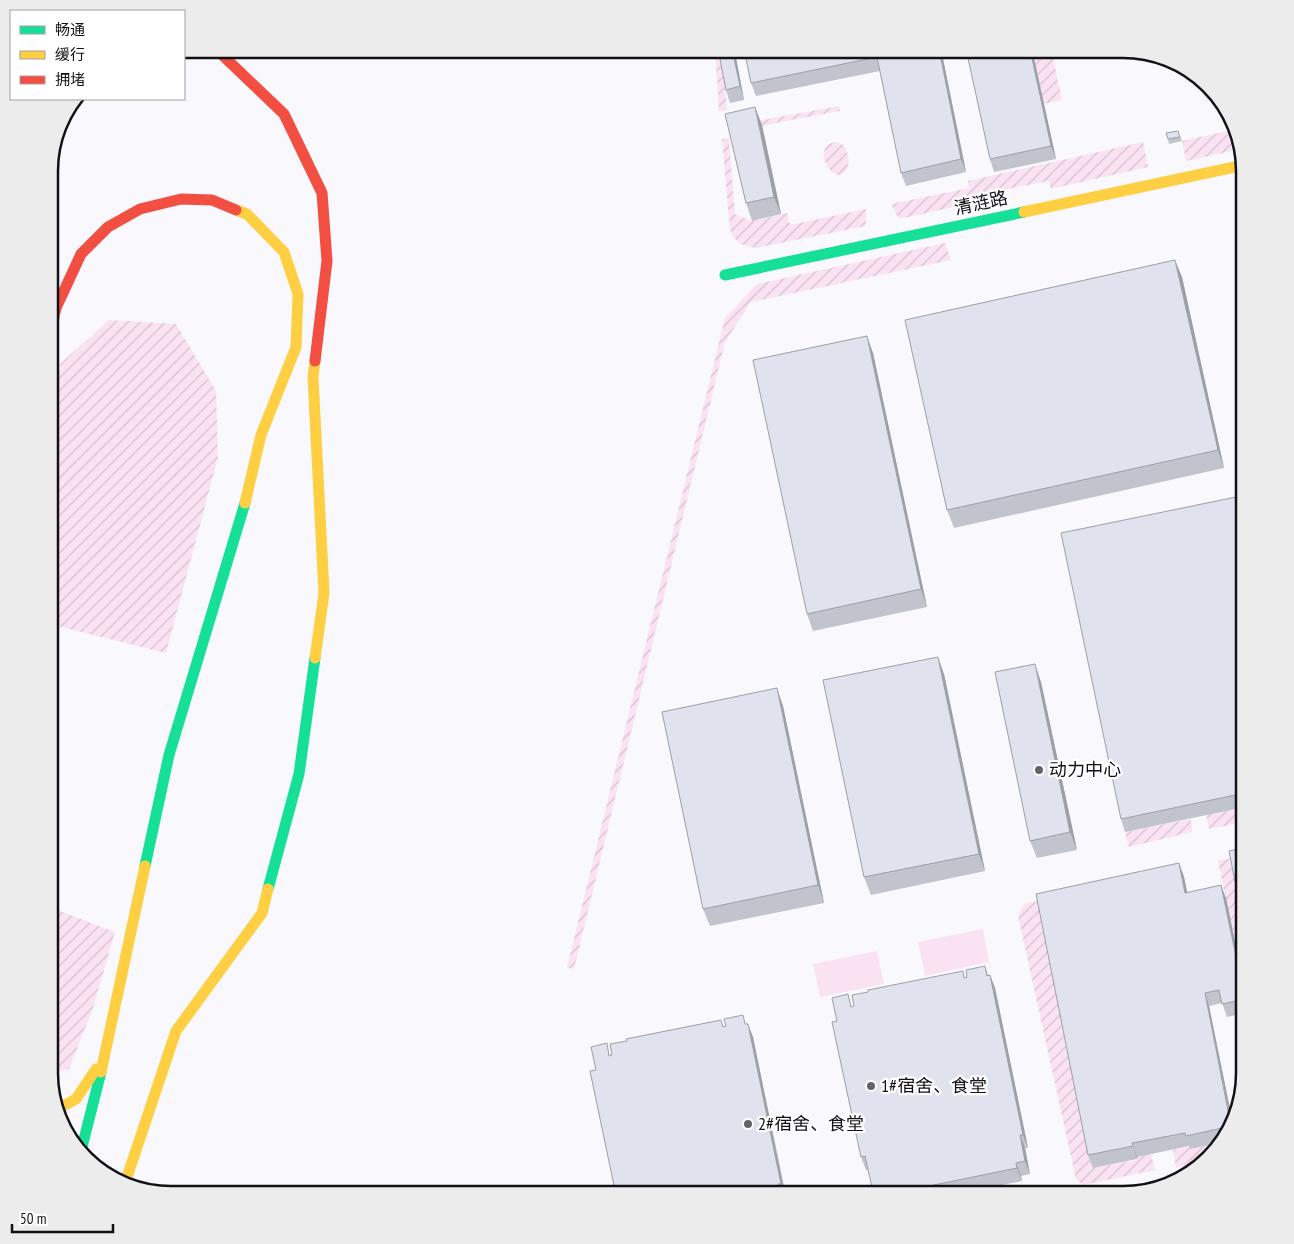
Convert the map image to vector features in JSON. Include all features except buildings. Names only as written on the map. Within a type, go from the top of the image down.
[{"type":"main road","points":[[127,1178],[176,1031],[262,913],[299,774],[324,593],[313,377],[327,261],[322,193],[284,114],[225,58]]},
{"type":"main road","name":"清涟路","points":[[725,275],[1236,167]]},
{"type":"main road","points":[[58,304],[82,254],[108,227],[140,209],[181,199],[212,200],[248,214],[284,252],[298,294],[296,347],[260,435],[250,492],[169,755],[104,1059],[83,1144]]},
{"type":"main road","points":[[62,1107],[76,1099],[104,1059]]},
{"type":"shaded area","points":[[716,57],[723,57],[727,110],[719,111]]},
{"type":"shaded area","points":[[1034,57],[1053,57],[1062,100],[1043,104]]},
{"type":"shaded area","points":[[839,106],[840,111],[737,130],[735,125]]},
{"type":"shaded area","points":[[1230,131],[1235,150],[1186,161],[1182,141]]},
{"type":"shaded area","points":[[729,138],[735,214],[752,221],[787,213],[790,225],[866,209],[866,226],[756,248],[740,243],[730,230],[722,139]]},
{"type":"shaded area","points":[[835,142],[844,146],[848,156],[848,167],[841,174],[831,171],[824,158],[824,151],[828,145]]},
{"type":"shaded area","points":[[1143,142],[1148,167],[1051,189],[1049,181],[981,194],[982,201],[899,219],[891,204],[969,188],[968,181]]},
{"type":"shaded area","points":[[945,243],[951,260],[751,302],[725,342],[574,969],[567,968],[725,318],[757,284]]},
{"type":"shaded area","points":[[109,320],[176,324],[216,391],[218,457],[166,653],[58,626],[58,374],[60,364]]},
{"type":"shaded area","points":[[1236,809],[1236,824],[1209,829],[1206,815]]},
{"type":"shaded area","points":[[1191,819],[1192,832],[1129,847],[1125,832]]},
{"type":"shaded area","points":[[1236,857],[1236,948],[1218,861]]},
{"type":"shaded area","points":[[1083,891],[1093,1168],[1137,1160],[1137,1157],[1151,1154],[1155,1170],[1083,1185],[1076,1179],[1018,916],[1024,904]]},
{"type":"shaded area","points":[[58,910],[115,932],[93,1008],[69,1069],[58,1072]]},
{"type":"shaded area","points":[[983,929],[989,962],[925,976],[918,942]]},
{"type":"shaded area","points":[[877,951],[884,984],[820,997],[813,964]]},
{"type":"shaded area","points":[[1210,1145],[1188,1166],[1176,1168],[1173,1150],[1192,1146],[1192,1149]]},
{"type":"traffic: fast","points":[[725,275],[1024,212]]},
{"type":"traffic: fast","points":[[145,866],[169,755],[245,503]]},
{"type":"traffic: fast","points":[[268,889],[299,774],[315,658]]},
{"type":"traffic: fast","points":[[83,1144],[101,1072]]},
{"type":"traffic: slow","points":[[1024,212],[1236,167]]},
{"type":"traffic: slow","points":[[236,210],[247,214],[284,252],[298,294],[296,347],[261,435],[245,503]]},
{"type":"traffic: slow","points":[[315,361],[313,377],[324,593],[315,658]]},
{"type":"traffic: slow","points":[[101,1072],[145,866]]},
{"type":"traffic: slow","points":[[127,1178],[176,1031],[262,913],[268,889]]},
{"type":"traffic: slow","points":[[62,1107],[76,1099],[96,1069]]},
{"type":"traffic: jam","points":[[225,58],[284,114],[322,193],[327,261],[315,361]]},
{"type":"traffic: jam","points":[[58,304],[81,254],[108,227],[140,209],[181,199],[212,200],[236,210]]},
{"type":"place","name":"动力中心","points":[[1039,770]]},
{"type":"place","name":"1#宿舍、食堂","points":[[871,1086]]},
{"type":"place","name":"2#宿舍、食堂","points":[[748,1124]]}]
